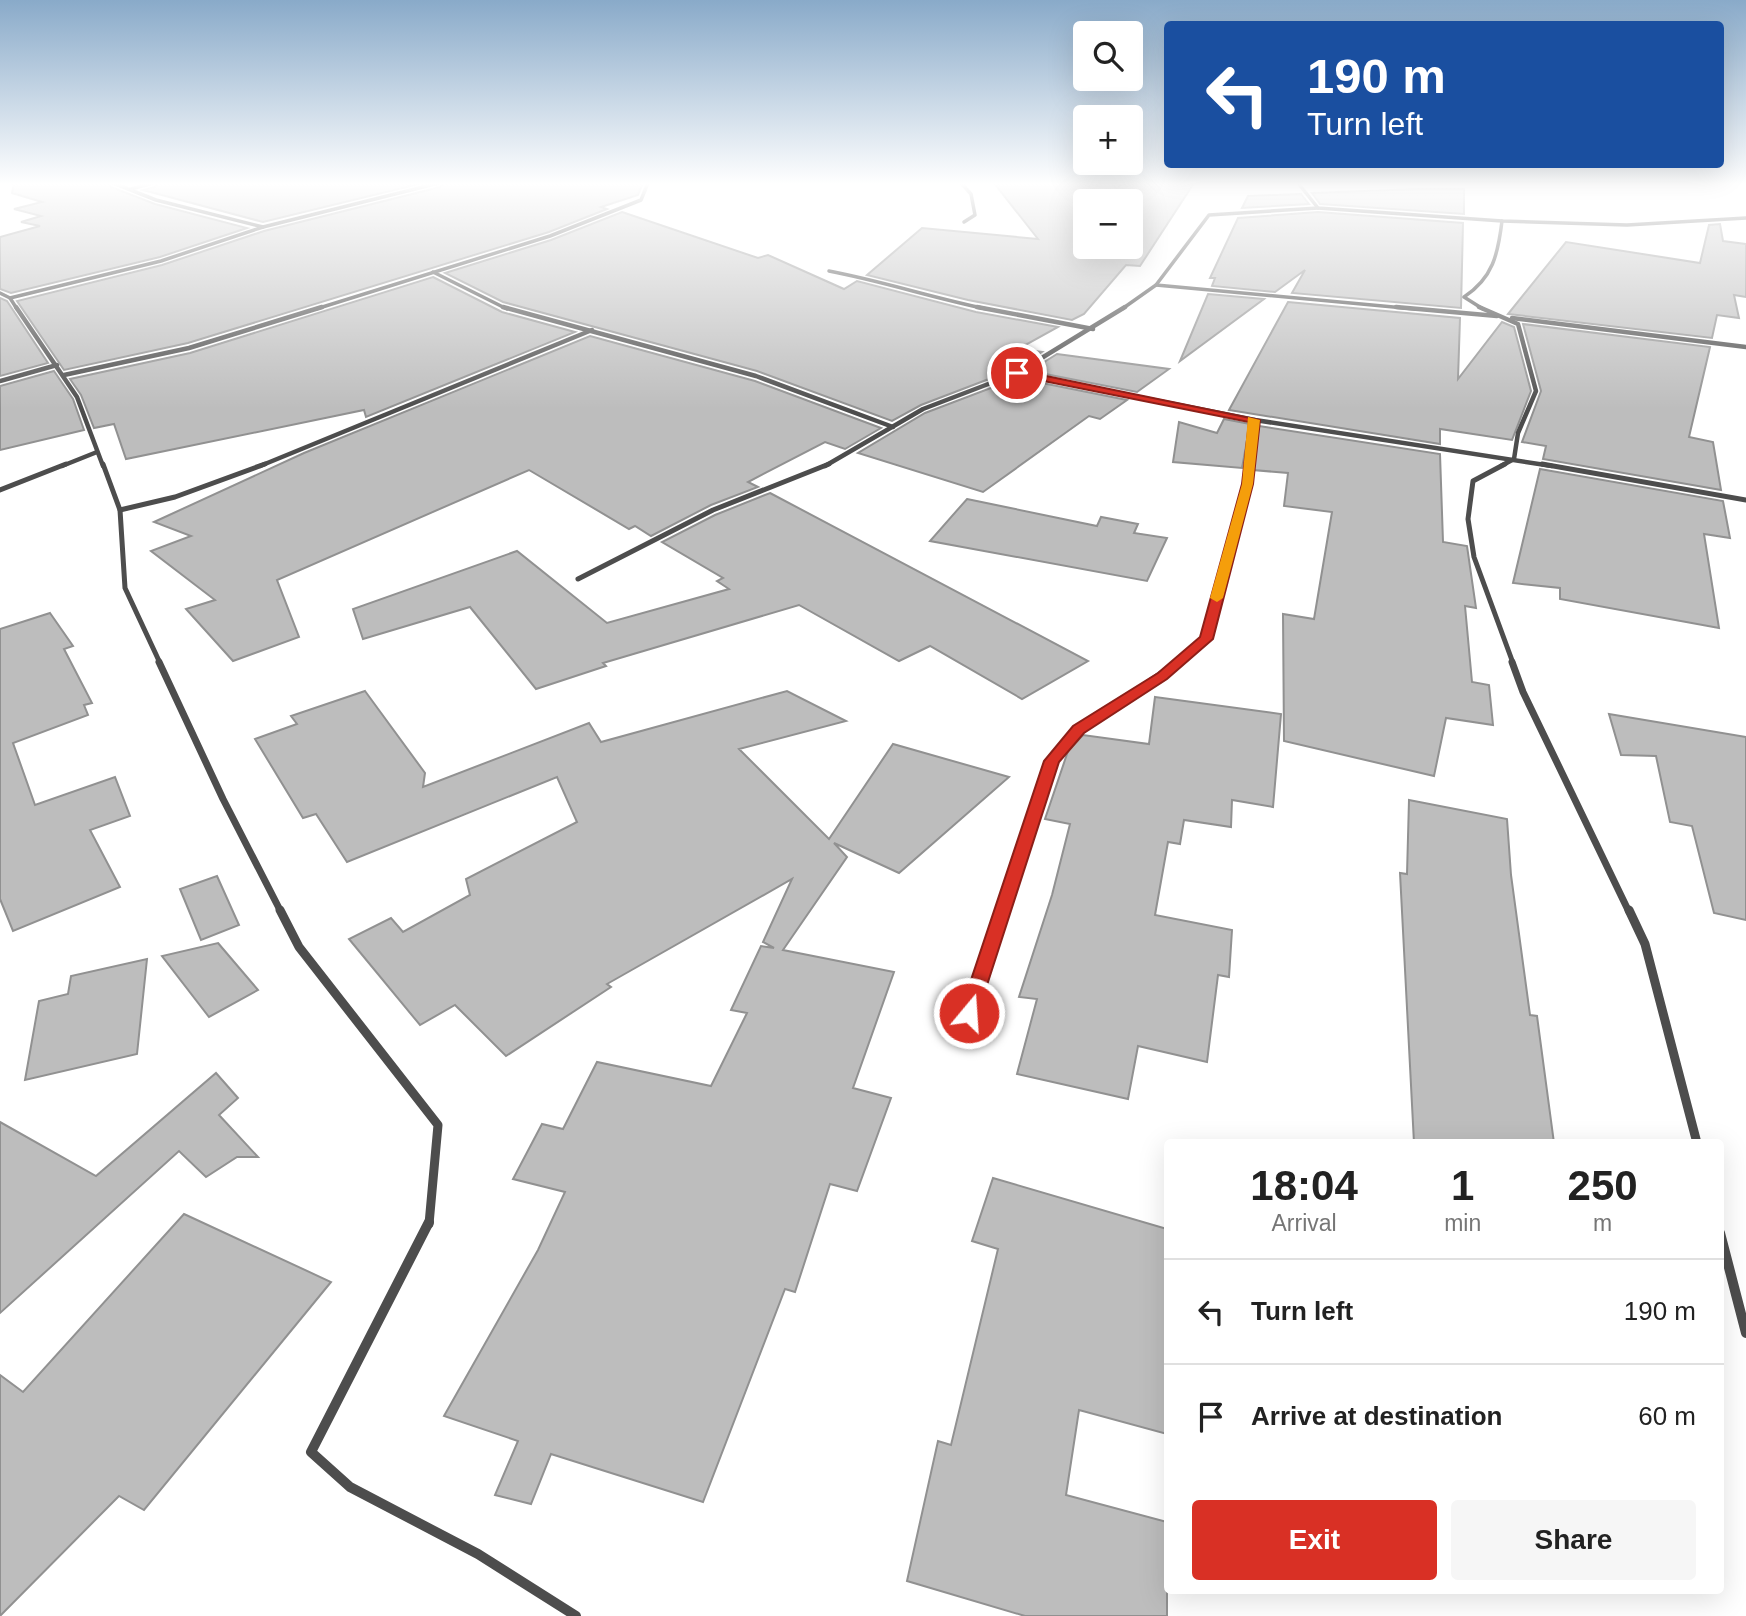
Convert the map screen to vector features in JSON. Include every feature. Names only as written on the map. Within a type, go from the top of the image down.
[{"type":"street","points":[[10,298],[169,258]]},
{"type":"street","points":[[64,375],[189,348],[475,258]]},
{"type":"street","points":[[578,579],[713,510],[837,461],[923,409],[1017,373],[1093,329],[1156,285],[1176,258]]},
{"type":"street","points":[[1497,258],[1481,286],[1464,298],[1518,324],[1536,391],[1518,433],[1514,459]]},
{"type":"street","points":[[829,271],[892,283],[943,299],[1093,329]]},
{"type":"street","points":[[433,272],[514,312],[756,376],[893,427]]},
{"type":"street","points":[[1156,285],[1508,317],[1746,348]]},
{"type":"street","points":[[0,293],[10,298],[77,397],[120,510],[125,588],[223,799],[299,947],[438,1125],[429,1224],[311,1452],[350,1487],[478,1554],[576,1616]]},
{"type":"street","points":[[120,510],[175,497],[287,456],[592,331]]},
{"type":"street","points":[[0,381],[57,365]]},
{"type":"street","points":[[1017,373],[1255,420],[1514,459],[1746,500]]},
{"type":"street","points":[[969,1013],[1051,761],[1079,730],[1163,676],[1206,639],[1248,484],[1255,420]]},
{"type":"street","points":[[0,490],[97,452]]},
{"type":"street","points":[[1514,459],[1473,481],[1468,519],[1474,556],[1523,692],[1645,944],[1696,1139]]},
{"type":"street","points":[[1724,1248],[1746,1333]]},
{"type":"building","points":[[0,258],[154,258],[11,293],[0,289]]},
{"type":"building","points":[[182,258],[463,258],[188,343],[64,370],[17,301]]},
{"type":"building","points":[[492,258],[776,258],[844,289],[857,281],[976,312],[1058,327],[1018,349],[1042,352],[1015,369],[921,405],[892,421],[757,371],[503,302],[445,273]]},
{"type":"building","points":[[886,258],[1145,258],[1140,266],[1126,265],[1084,314],[1072,320],[968,300],[867,275]]},
{"type":"building","points":[[1219,258],[1462,258],[1461,308],[1292,293],[1305,270],[1275,292],[1212,286],[1215,278],[1210,278]]},
{"type":"building","points":[[1553,258],[1671,258],[1700,263],[1701,258],[1746,258],[1746,297],[1734,295],[1739,318],[1717,315],[1712,338],[1508,314]]},
{"type":"building","points":[[433,277],[502,312],[575,332],[366,417],[364,410],[126,459],[114,424],[94,428],[81,395],[70,379],[190,353]]},
{"type":"building","points":[[1208,294],[1264,299],[1180,361]]},
{"type":"building","points":[[0,298],[7,301],[48,363],[0,376]]},
{"type":"building","points":[[1288,302],[1460,318],[1458,379],[1502,322],[1514,327],[1531,391],[1512,440],[1440,429],[1440,444],[1229,410]]},
{"type":"building","points":[[1523,324],[1710,347],[1689,437],[1713,442],[1721,490],[1543,459],[1546,446],[1522,442],[1541,391]]},
{"type":"building","points":[[590,336],[755,381],[881,428],[845,449],[825,442],[748,482],[758,487],[711,505],[651,536],[635,526],[629,529],[529,470],[277,580],[299,637],[233,661],[186,609],[215,600],[151,551],[191,536],[154,522],[304,453]]},
{"type":"building","points":[[1057,354],[1169,369],[1137,392],[1030,371]]},
{"type":"building","points":[[54,371],[73,399],[84,430],[0,450],[0,386]]},
{"type":"building","points":[[1017,378],[1127,400],[1100,419],[1089,416],[983,492],[858,453],[925,413]]},
{"type":"building","points":[[1224,419],[1250,424],[1242,468],[1173,462],[1179,422],[1217,433]]},
{"type":"building","points":[[1259,426],[1440,454],[1443,542],[1467,546],[1476,608],[1465,606],[1472,682],[1489,685],[1493,725],[1446,718],[1434,776],[1284,741],[1283,614],[1314,619],[1332,512],[1284,506],[1288,473],[1253,470]]},
{"type":"building","points":[[1540,469],[1723,501],[1730,538],[1704,534],[1719,628],[1560,599],[1560,588],[1513,583]]},
{"type":"building","points":[[770,493],[1088,661],[1022,699],[930,646],[899,661],[799,605],[603,663],[606,666],[536,689],[470,607],[363,639],[353,609],[517,551],[607,623],[729,589],[717,581],[723,578],[662,542],[715,515]]},
{"type":"building","points":[[967,499],[1097,526],[1101,517],[1138,524],[1134,533],[1167,538],[1147,581],[930,541]]},
{"type":"building","points":[[50,613],[73,646],[64,649],[92,703],[84,705],[88,715],[13,743],[35,805],[115,777],[130,816],[90,830],[120,887],[13,931],[0,899],[0,629]]},
{"type":"building","points":[[365,691],[425,773],[423,787],[589,723],[601,742],[787,691],[846,721],[739,749],[829,839],[893,744],[1009,777],[899,873],[834,843],[847,857],[783,950],[894,972],[853,1088],[891,1098],[857,1191],[830,1184],[795,1292],[785,1289],[703,1502],[551,1454],[531,1504],[495,1495],[518,1441],[444,1416],[538,1250],[565,1192],[513,1179],[542,1124],[563,1129],[597,1062],[711,1086],[747,1013],[731,1010],[761,946],[774,948],[763,942],[792,879],[607,984],[611,987],[506,1056],[455,1005],[420,1025],[349,939],[391,918],[403,932],[470,895],[466,879],[577,822],[557,777],[347,862],[316,814],[303,818],[255,739],[297,724],[291,716]]},
{"type":"building","points":[[1155,697],[1281,714],[1273,807],[1232,800],[1231,827],[1184,820],[1180,844],[1168,842],[1155,915],[1232,930],[1229,977],[1218,975],[1207,1062],[1138,1046],[1128,1099],[1017,1074],[1037,999],[1019,997],[1052,895],[1070,824],[1045,819],[1068,751],[1083,735],[1149,744]]},
{"type":"building","points":[[1609,714],[1746,737],[1746,920],[1714,913],[1692,826],[1670,822],[1656,756],[1621,755]]},
{"type":"building","points":[[1409,800],[1507,819],[1511,875],[1530,1015],[1537,1016],[1553,1139],[1414,1139],[1400,873],[1407,874]]},
{"type":"building","points":[[217,876],[239,925],[201,940],[180,889]]},
{"type":"building","points":[[218,943],[258,990],[209,1017],[162,956]]},
{"type":"building","points":[[147,959],[137,1054],[25,1080],[39,1001],[68,994],[71,976]]},
{"type":"building","points":[[216,1073],[238,1098],[219,1115],[258,1157],[237,1157],[206,1177],[179,1151],[0,1313],[0,1122],[96,1176]]},
{"type":"building","points":[[993,1178],[1164,1228],[1164,1433],[1079,1410],[1066,1495],[1164,1521],[1164,1594],[1167,1594],[1167,1616],[1025,1616],[907,1581],[938,1441],[951,1445],[998,1249],[972,1241]]},
{"type":"building","points":[[184,1214],[331,1282],[144,1510],[119,1496],[0,1616],[0,1375],[23,1392]]},
{"type":"slow traffic","points":[[1217,598],[1248,484],[1255,420],[1252,419]]},
{"type":"route","points":[[969,1013],[1051,761],[1079,730],[1163,676],[1206,639],[1248,484],[1255,420],[1017,373]]}]
